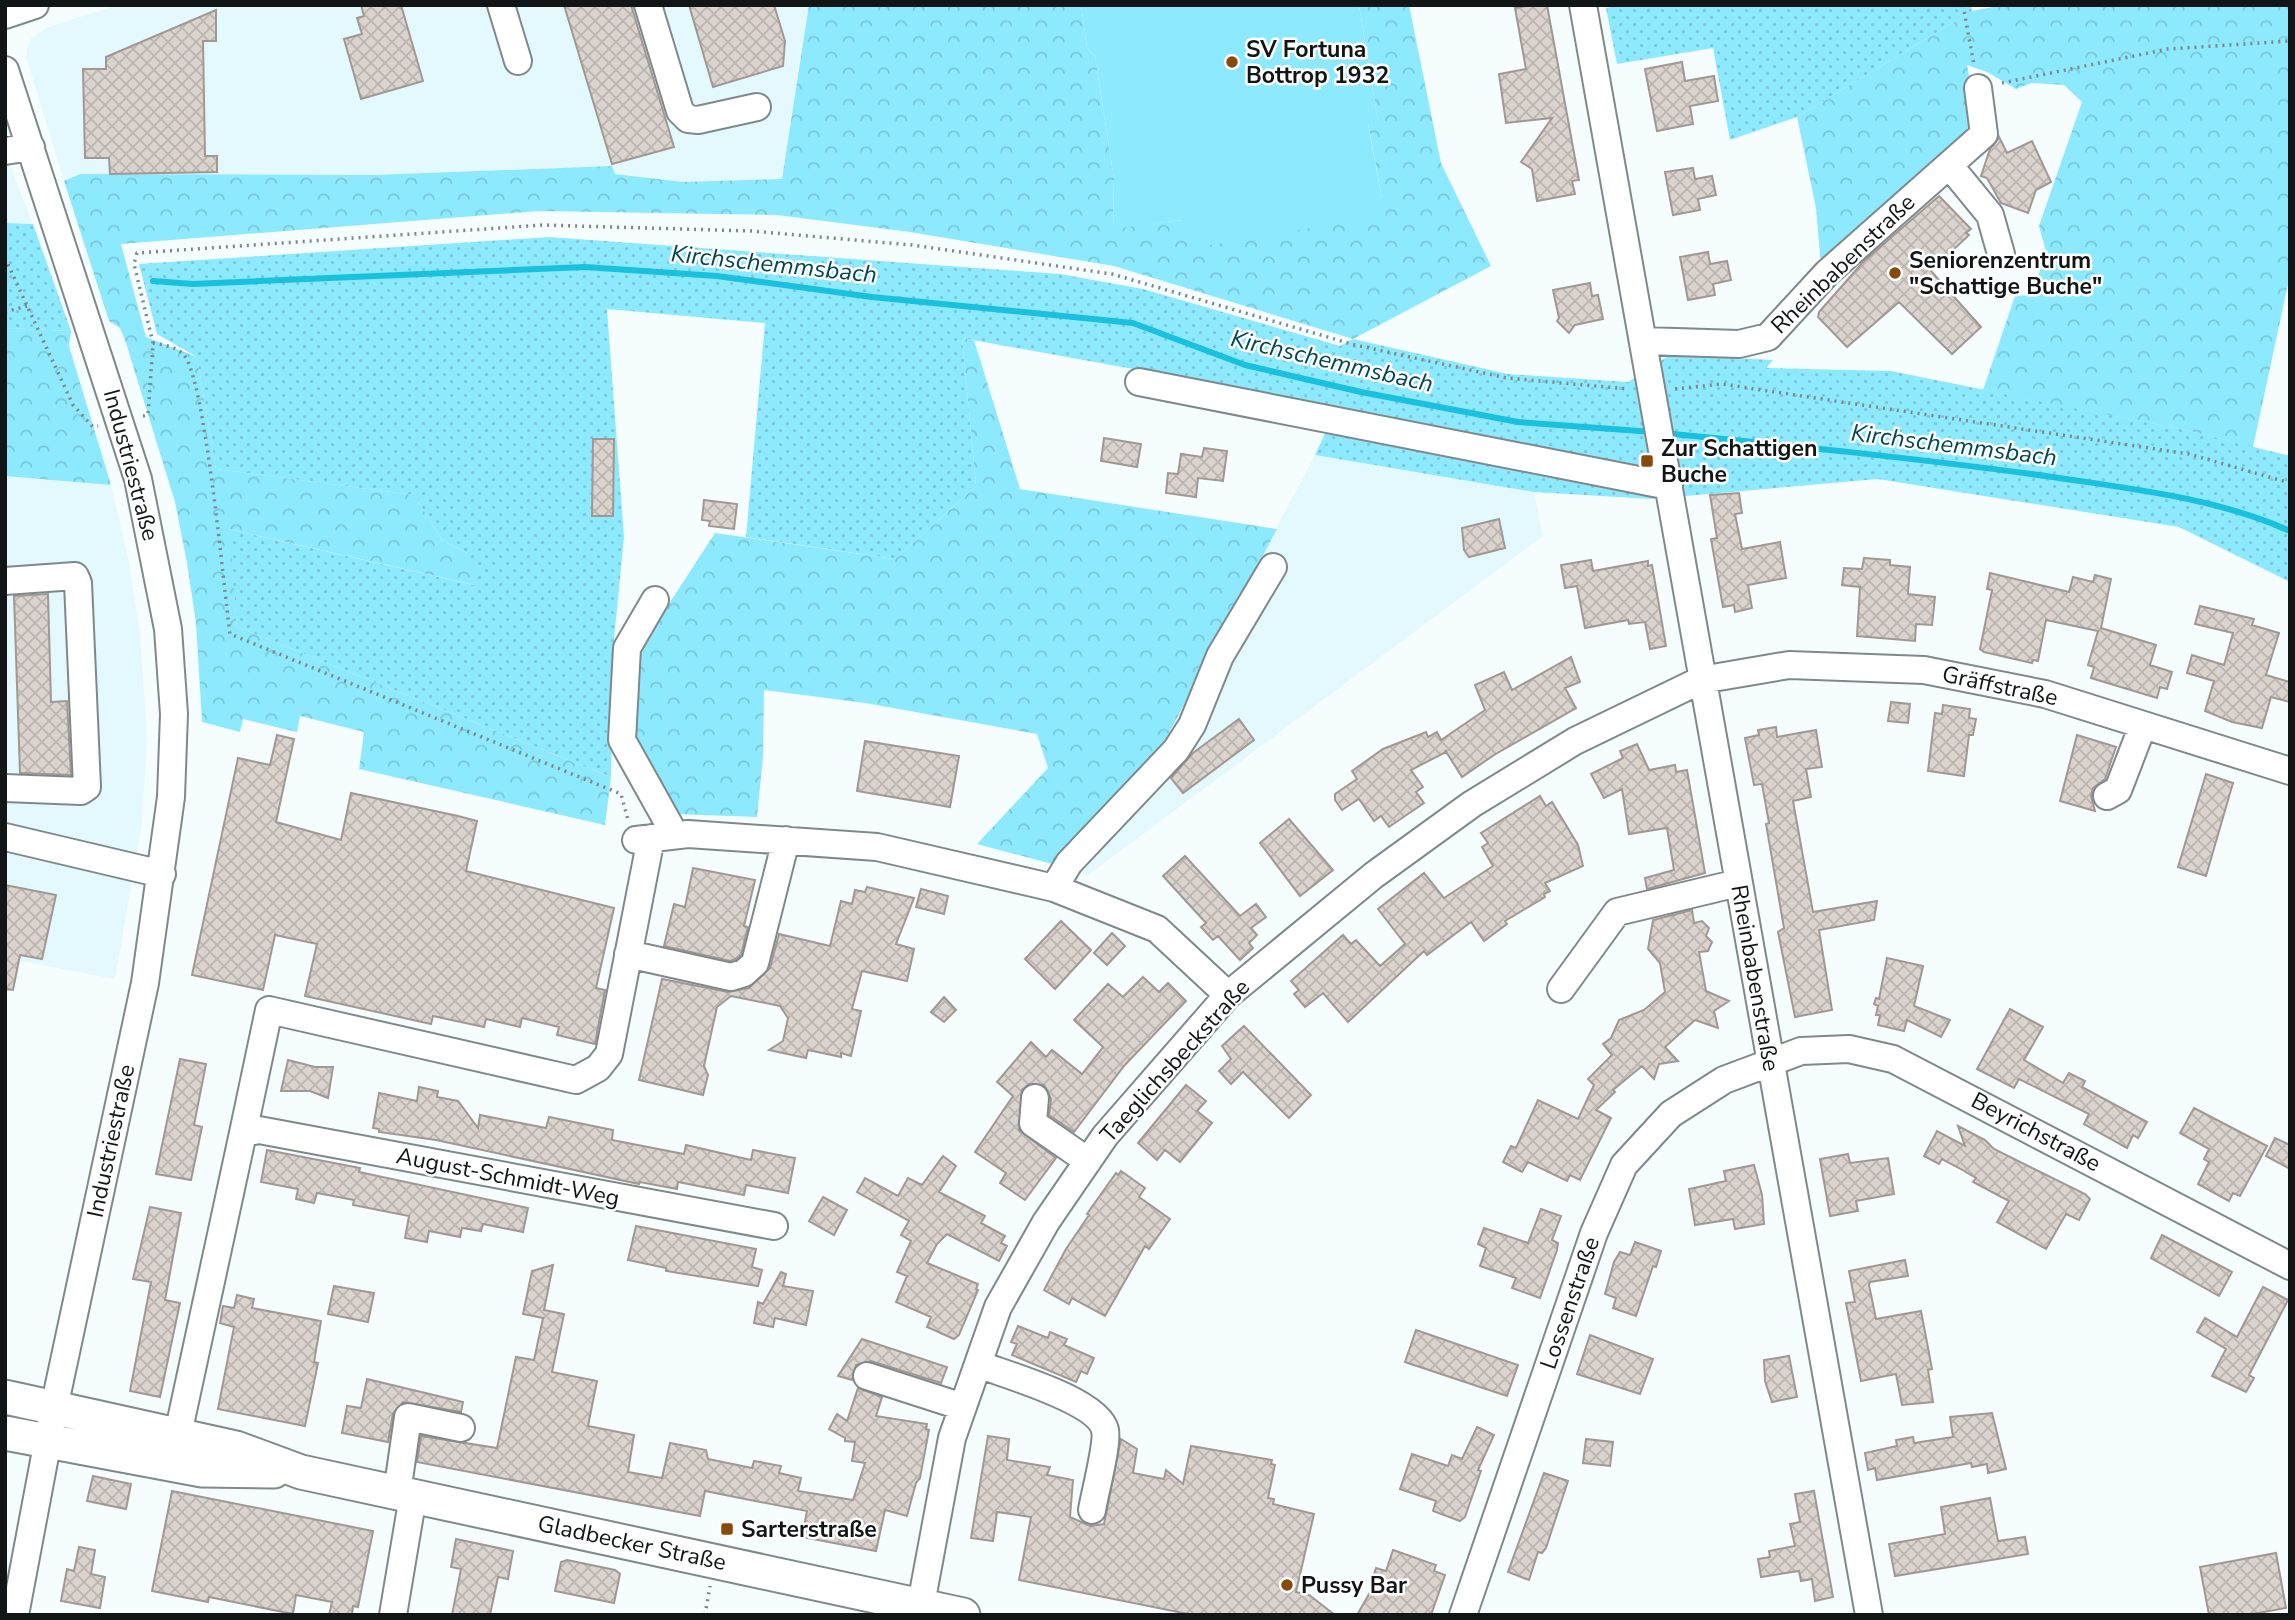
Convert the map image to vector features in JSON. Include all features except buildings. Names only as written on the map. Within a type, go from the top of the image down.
[{"type":"main road","name":"Gladbecker Straße","points":[[5,1397],[236,1448],[301,1472],[920,1610],[963,1615]]},
{"type":"main road","name":"Gladbecker Straße","points":[[5,1433],[202,1470],[301,1472]]},
{"type":"street","points":[[5,15],[35,5]]},
{"type":"street","points":[[501,5],[518,61]]},
{"type":"street","points":[[648,5],[680,111],[688,119],[698,120],[757,107]]},
{"type":"street","name":"Rheinbabenstraße","points":[[1583,5],[1655,397],[1701,680],[1869,1615]]},
{"type":"street","name":"Industriestraße","points":[[5,70],[18,149],[121,423],[151,531],[168,629],[174,715],[171,797],[145,983],[54,1408],[15,1615]]},
{"type":"street","name":"Rheinbabenstraße","points":[[1644,341],[1739,344],[1768,337],[1827,273],[1984,134],[1979,88]]},
{"type":"street","points":[[1949,165],[1990,215],[2001,254]]},
{"type":"street","points":[[1139,382],[1667,477]]},
{"type":"street","points":[[1054,888],[1069,863],[1176,750],[1192,725],[1220,656],[1273,567]]},
{"type":"street","points":[[5,581],[75,576],[78,583],[87,787],[81,791],[5,788]]},
{"type":"street","points":[[178,1434],[269,1010],[576,1080],[598,1068],[609,1054],[654,838],[622,740],[627,648],[655,600]]},
{"type":"street","name":"Gräffstraße","points":[[1701,680],[1789,665],[1924,670],[2045,694],[2290,771]]},
{"type":"street","name":"Taeglichsbeckstraße","points":[[920,1610],[952,1438],[998,1307],[1046,1222],[1105,1136],[1228,995],[1374,875],[1472,804],[1575,741],[1701,680]]},
{"type":"street","points":[[2106,796],[2118,790],[2143,724]]},
{"type":"street","points":[[5,837],[162,874]]},
{"type":"street","points":[[654,838],[786,840],[877,847],[1054,888],[1157,929],[1228,995]]},
{"type":"street","points":[[628,954],[731,977],[750,969],[755,963],[786,840]]},
{"type":"street","points":[[1561,989],[1617,912],[1738,883]]},
{"type":"street","name":"Beyrichstraße","points":[[1770,1062],[1801,1051],[1849,1049],[1893,1059],[2290,1266]]},
{"type":"street","name":"Lossenstraße","points":[[1463,1615],[1594,1233],[1624,1165],[1671,1114],[1724,1080],[1770,1062]]},
{"type":"street","points":[[1035,1098],[1033,1123],[1088,1161]]},
{"type":"street","name":"August-Schmidt-Weg","points":[[243,1133],[259,1130],[774,1226]]},
{"type":"street","points":[[978,1364],[1086,1406],[1100,1419],[1105,1431],[1092,1510]]},
{"type":"street","points":[[867,1376],[963,1407]]},
{"type":"street","points":[[393,1615],[405,1494],[408,1417],[461,1428]]},
{"type":"path","points":[[1964,5],[1979,88],[2168,49],[2290,41]]},
{"type":"path","points":[[121,423],[148,415],[153,343],[134,264],[137,253],[543,225],[751,231],[912,245],[1112,274],[1354,345],[1507,378],[1655,397],[1722,384],[2189,454],[2290,483]]},
{"type":"path","points":[[5,258],[73,405],[93,427]]},
{"type":"path","points":[[5,312],[27,306]]},
{"type":"path","points":[[153,343],[171,346],[184,354],[193,372],[203,417],[230,634],[621,794],[654,838]]},
{"type":"shaded area","points":[[118,5],[809,5],[782,179],[683,182],[615,174],[612,166],[374,175],[81,174],[64,181],[26,57],[27,48],[31,39],[45,28]]},
{"type":"shaded area","points":[[5,152],[33,224],[5,223]]},
{"type":"shaded area","points":[[1315,455],[1534,492],[1543,536],[1087,876],[1073,870],[1154,761]]},
{"type":"shaded area","points":[[5,476],[111,485],[128,557],[140,631],[147,740],[142,824],[115,979],[5,958]]},
{"type":"green space","points":[[809,5],[1081,5],[1087,48],[1095,56],[1114,179],[1113,228],[1183,220],[1188,248],[1382,199],[1368,123],[1378,121],[1359,5],[1409,5],[1441,163],[1491,266],[1353,339],[1114,266],[910,232],[777,215],[540,211],[121,244],[146,337],[197,357],[216,469],[414,495],[442,540],[467,553],[475,562],[475,585],[229,529],[237,627],[611,777],[605,825],[359,769],[364,732],[300,716],[297,732],[243,719],[240,732],[202,722],[196,623],[175,502],[126,343],[120,328],[109,321],[64,181],[80,174],[374,175],[612,166],[615,174],[683,182],[782,179]]},
{"type":"green space","points":[[1081,5],[1359,5],[1378,121],[1368,124],[1382,199],[1369,218],[1188,249],[1182,220],[1113,229],[1114,179],[1095,56],[1087,48]]},
{"type":"green space","points":[[1620,5],[1971,5],[1972,11],[1797,117],[1730,140],[1713,48],[1617,64],[1606,8]]},
{"type":"green space","points":[[2003,5],[2290,5],[2290,275],[2253,447],[2190,431],[1983,390],[2015,296],[2032,295],[2046,251],[2039,226],[2082,102],[2064,85],[2032,83],[2016,89],[1987,72],[1967,65],[1978,126],[1821,266],[1816,208],[1797,117],[1972,11]]},
{"type":"green space","points":[[5,223],[33,224],[71,331],[5,328]]},
{"type":"green space","points":[[549,237],[1060,274],[1143,289],[1340,346],[1353,339],[1508,374],[1628,382],[1670,355],[1773,360],[1766,368],[1891,371],[2190,431],[2290,456],[2290,582],[2179,527],[1878,479],[1651,499],[1534,492],[1315,455],[1334,414],[1144,371],[962,338],[976,486],[895,559],[746,537],[765,323],[607,309],[624,537],[613,649],[611,777],[237,627],[228,529],[474,585],[467,553],[442,540],[414,495],[216,469],[197,357],[157,334],[139,264]]},
{"type":"green space","points":[[5,328],[71,331],[69,346],[111,485],[5,476]]},
{"type":"green space","points":[[962,338],[974,340],[1020,489],[1277,529],[1154,761],[1056,865],[977,844],[1048,768],[1037,734],[865,703],[764,690],[763,757],[757,817],[674,814],[646,765],[630,717],[630,664],[715,533],[895,559],[976,486]]},
{"type":"waterway","name":"Kirchschemmsbach","points":[[153,281],[193,284],[585,267],[717,276],[872,297],[1133,323],[1245,365],[1361,392],[1518,422],[1653,432]]},
{"type":"waterway","name":"Kirchschemmsbach","points":[[1664,433],[2005,470],[2113,486],[2174,496],[2233,510],[2290,531]]},
{"type":"place","name":"SV Fortuna Bottrop 1932","points":[[1232,62]]},
{"type":"place","name":"Seniorenzentrum \"Schattige Buche\"","points":[[1895,273]]},
{"type":"place","name":"Zur Schattigen Buche","points":[[1647,461]]},
{"type":"place","name":"Sarterstraße","points":[[727,1529]]},
{"type":"place","name":"Pussy Bar","points":[[1287,1585]]}]
